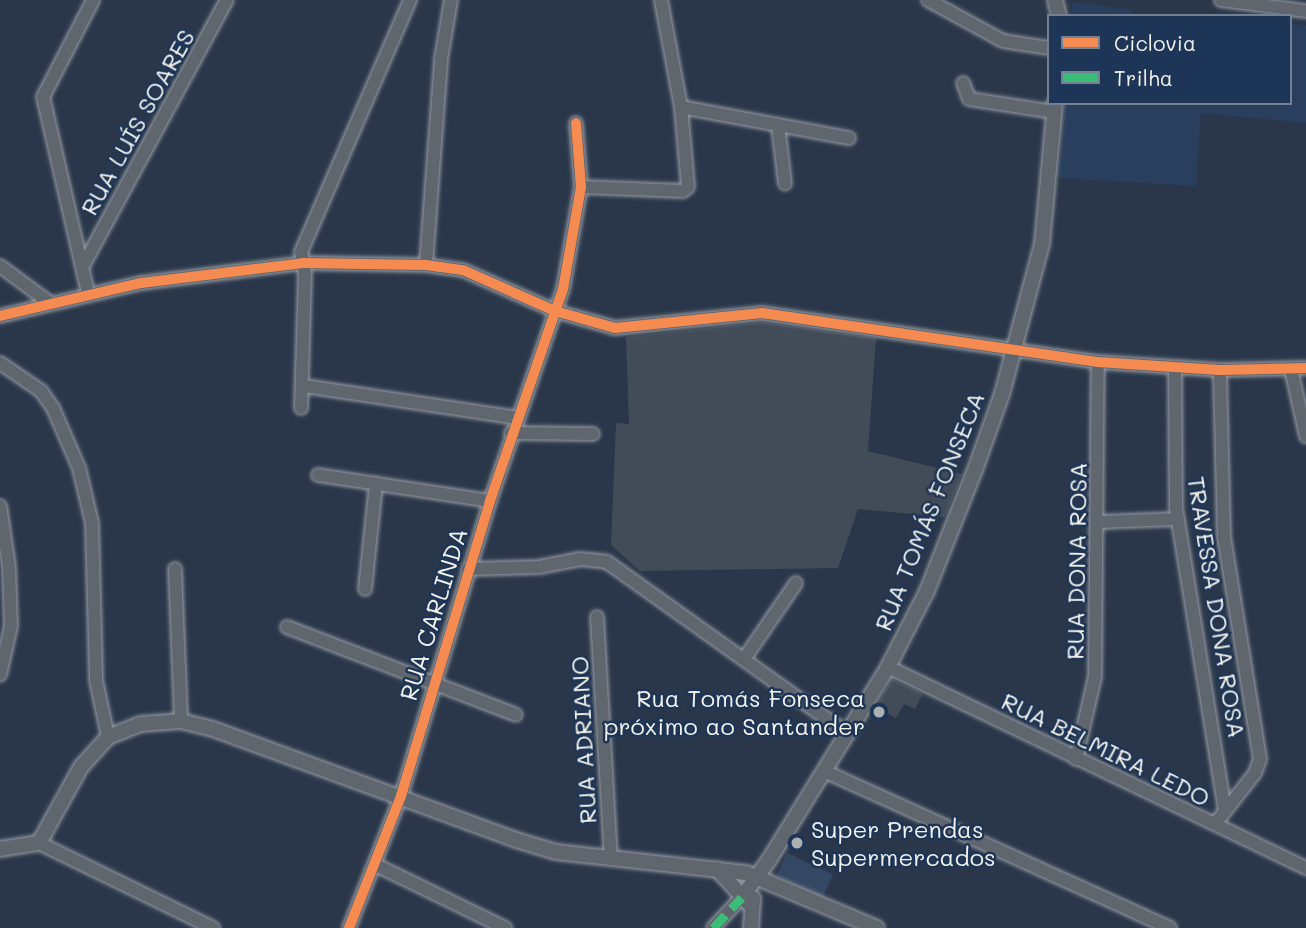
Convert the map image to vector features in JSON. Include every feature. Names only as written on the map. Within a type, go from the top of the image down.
[{"type":"main road","points":[[1058,10],[1068,0]]},
{"type":"main road","name":"RUA TOMÁS FONSECA","points":[[756,880],[888,667],[927,591],[976,467],[1013,352],[1042,244],[1054,108]]},
{"type":"main road","points":[[0,849],[39,843],[80,767],[108,737],[141,724],[181,721],[556,852],[717,869],[756,880],[877,928]]},
{"type":"main road","points":[[717,869],[747,902]]},
{"type":"main road","points":[[751,928],[747,902],[756,880]]},
{"type":"street","points":[[88,293],[84,264],[43,97],[93,0]]},
{"type":"street","name":"RUA LUÍS SOARES","points":[[84,264],[227,0]]},
{"type":"street","points":[[301,408],[304,386],[301,252],[319,204],[410,0]]},
{"type":"street","points":[[426,265],[441,59],[452,0]]},
{"type":"street","points":[[581,187],[683,191],[688,187],[681,107],[662,0]]},
{"type":"street","points":[[928,0],[1003,41],[1047,48]]},
{"type":"street","points":[[1221,0],[1306,11]]},
{"type":"street","points":[[963,83],[969,99],[1054,108]]},
{"type":"street","points":[[681,107],[849,138]]},
{"type":"street","name":"RUA CARLINDA","points":[[349,928],[401,796],[489,501],[555,311],[581,187],[576,122]]},
{"type":"street","points":[[778,125],[785,184]]},
{"type":"street","points":[[0,316],[88,293],[303,263],[426,265],[463,270],[555,311],[615,328],[762,313],[849,323],[1013,352],[1098,362],[1220,370],[1306,368]]},
{"type":"street","points":[[0,265],[50,303]]},
{"type":"street","name":"RUA DONA ROSA","points":[[1076,759],[1096,677],[1098,362]]},
{"type":"street","points":[[0,363],[41,391],[53,408],[79,468],[94,536],[95,660],[108,737]]},
{"type":"street","name":"TRAVESSA DONA ROSA","points":[[1175,367],[1178,519],[1225,810]]},
{"type":"street","points":[[1291,369],[1306,436]]},
{"type":"street","points":[[1214,824],[1255,773],[1260,759],[1224,537],[1220,370]]},
{"type":"street","points":[[304,386],[517,418]]},
{"type":"street","points":[[511,433],[593,434]]},
{"type":"street","points":[[318,475],[489,501]]},
{"type":"street","points":[[365,589],[376,484]]},
{"type":"street","points":[[0,675],[11,611],[1,513]]},
{"type":"street","points":[[1099,522],[1178,519]]},
{"type":"street","points":[[468,569],[530,567],[580,559],[607,562],[847,733]]},
{"type":"street","points":[[175,569],[181,721]]},
{"type":"street","points":[[744,659],[796,583]]},
{"type":"street","name":"RUA ADRIANO","points":[[597,617],[611,859]]},
{"type":"street","points":[[287,627],[516,715]]},
{"type":"street","name":"RUA BELMIRA LEDO","points":[[888,667],[1306,868]]},
{"type":"street","points":[[824,771],[1170,928]]},
{"type":"street","points":[[39,843],[214,928]]},
{"type":"street","points":[[376,865],[497,926]]},
{"type":"street","points":[[713,928],[747,902]]},
{"type":"shaded area","points":[[1072,2],[1132,10],[1131,14],[1071,14]]},
{"type":"shaded area","points":[[1292,24],[1306,25],[1306,123],[1201,113],[1196,186],[1059,178],[1064,105],[1292,105]]},
{"type":"shaded area","points":[[787,853],[833,875],[823,897],[776,876]]},
{"type":"building","points":[[762,322],[876,338],[868,451],[962,474],[945,517],[858,509],[838,568],[640,571],[611,545],[616,423],[629,424],[626,337]]},
{"type":"building","points":[[892,679],[923,694],[915,709],[904,704],[896,718],[875,707]]},
{"type":"marked path","points":[[713,928],[742,897]]},
{"type":"cycle path","points":[[349,928],[401,796],[490,501],[563,289],[581,187],[576,123]]},
{"type":"cycle path","points":[[0,316],[141,283],[303,263],[426,265],[463,270],[555,311],[615,328],[762,313],[1098,362],[1220,370],[1306,368]]},
{"type":"place","name":"Rua Tomás Fonseca próximo ao Santander","points":[[879,712]]},
{"type":"place","name":"Super Prendas Supermercados","points":[[797,843]]}]
